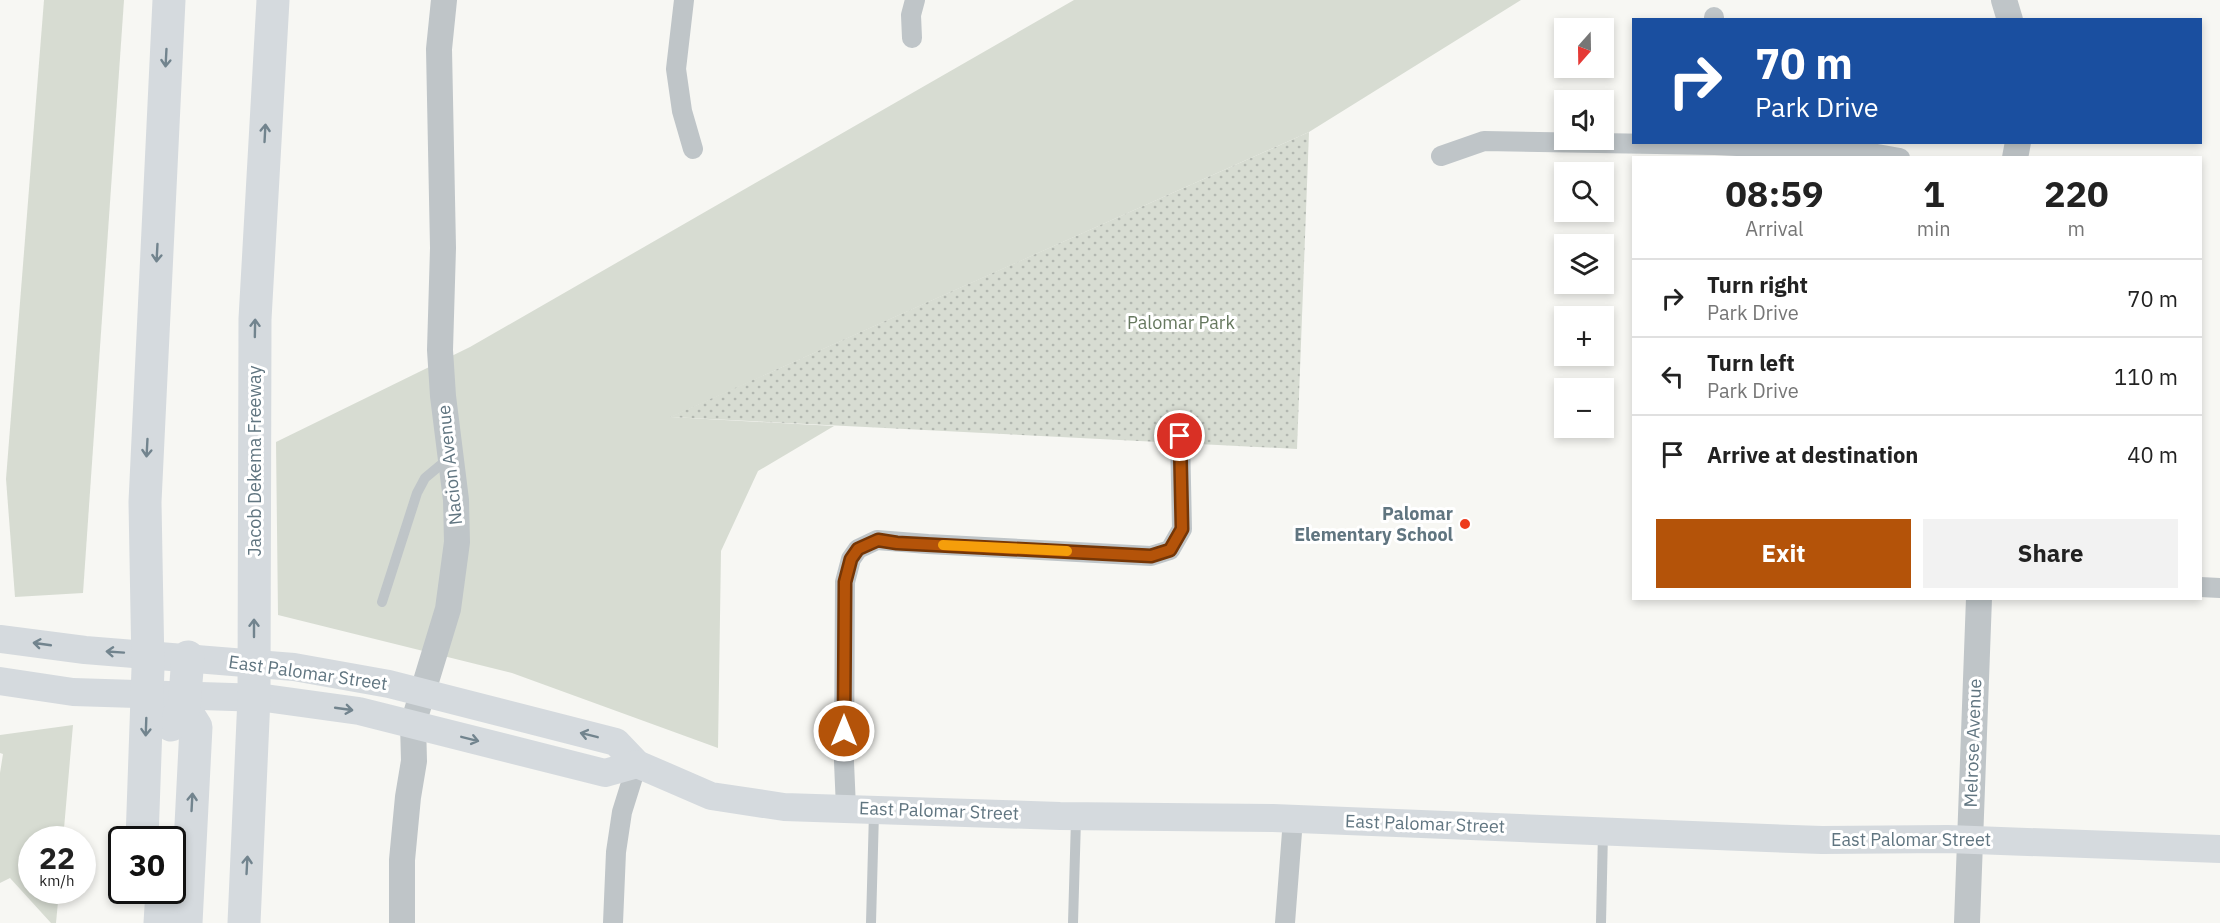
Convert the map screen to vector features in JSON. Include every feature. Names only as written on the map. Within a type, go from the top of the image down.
[{"type":"highway","points":[[142,826],[148,668],[145,502],[169,0]]},
{"type":"highway","name":"Jacob Dekema Freeway","points":[[244,923],[254,697],[255,319],[273,0]]},
{"type":"highway","points":[[186,923],[196,727],[185,701],[188,657]]},
{"type":"highway","points":[[165,826],[169,727],[185,701]]},
{"type":"highway","points":[[139,923],[140,904]]},
{"type":"highway","points":[[160,923],[161,904]]},
{"type":"main road","name":"East Palomar Street","points":[[0,639],[85,650],[294,667],[388,684],[616,742],[637,764],[711,796],[784,807],[1293,819],[1822,840],[1969,840],[2220,849]]},
{"type":"main road","name":"East Palomar Street","points":[[0,681],[73,692],[185,701],[286,700],[359,711],[605,773],[637,764]]},
{"type":"street","name":"Nacion Avenue","points":[[402,923],[402,860],[414,760],[414,724],[439,642],[453,582],[457,542],[456,500],[443,396],[440,350],[443,248],[439,49],[444,0]]},
{"type":"street","points":[[684,0],[676,69],[682,111],[693,149]]},
{"type":"street","points":[[912,38],[910,15],[915,0]]},
{"type":"street","points":[[2004,0],[2009,18]]},
{"type":"street","points":[[1441,156],[1484,141],[1632,143]]},
{"type":"street","points":[[1715,144],[1866,152],[1889,156]]},
{"type":"street","points":[[846,808],[845,582],[851,559],[858,549],[878,540],[1151,556],[1170,550],[1182,529],[1180,436]]},
{"type":"street","points":[[2202,587],[2220,588]]},
{"type":"street","name":"Melrose Avenue","points":[[1967,923],[1979,600]]},
{"type":"street","points":[[613,923],[616,852],[622,812],[637,764]]},
{"type":"street","points":[[1285,923],[1293,819]]},
{"type":"lane","points":[[382,602],[417,493],[425,478],[451,456]]},
{"type":"lane","points":[[871,923],[874,808]]},
{"type":"lane","points":[[1073,923],[1076,815]]},
{"type":"lane","points":[[1601,923],[1603,831]]},
{"type":"green space","points":[[44,0],[124,0],[83,593],[15,597],[6,479]]},
{"type":"green space","points":[[1074,0],[1521,0],[1309,132],[671,417],[834,426],[758,471],[721,551],[718,748],[512,673],[278,615],[276,442],[470,347]]},
{"type":"green space","name":"Palomar Park","points":[[1309,132],[1297,449],[670,417]]},
{"type":"green space","points":[[73,725],[64,826],[18,826],[18,887],[10,878],[0,883],[0,773],[3,754],[0,753],[0,735]]},
{"type":"green space","points":[[34,904],[58,904],[56,923],[51,923]]},
{"type":"slow traffic","points":[[943,545],[1067,551]]},
{"type":"place","name":"Palomar Elementary School","points":[[1465,524]]},
{"type":"route","points":[[844,731],[845,582],[851,559],[858,549],[878,540],[897,543],[1151,556],[1170,550],[1182,529],[1180,436]]}]
